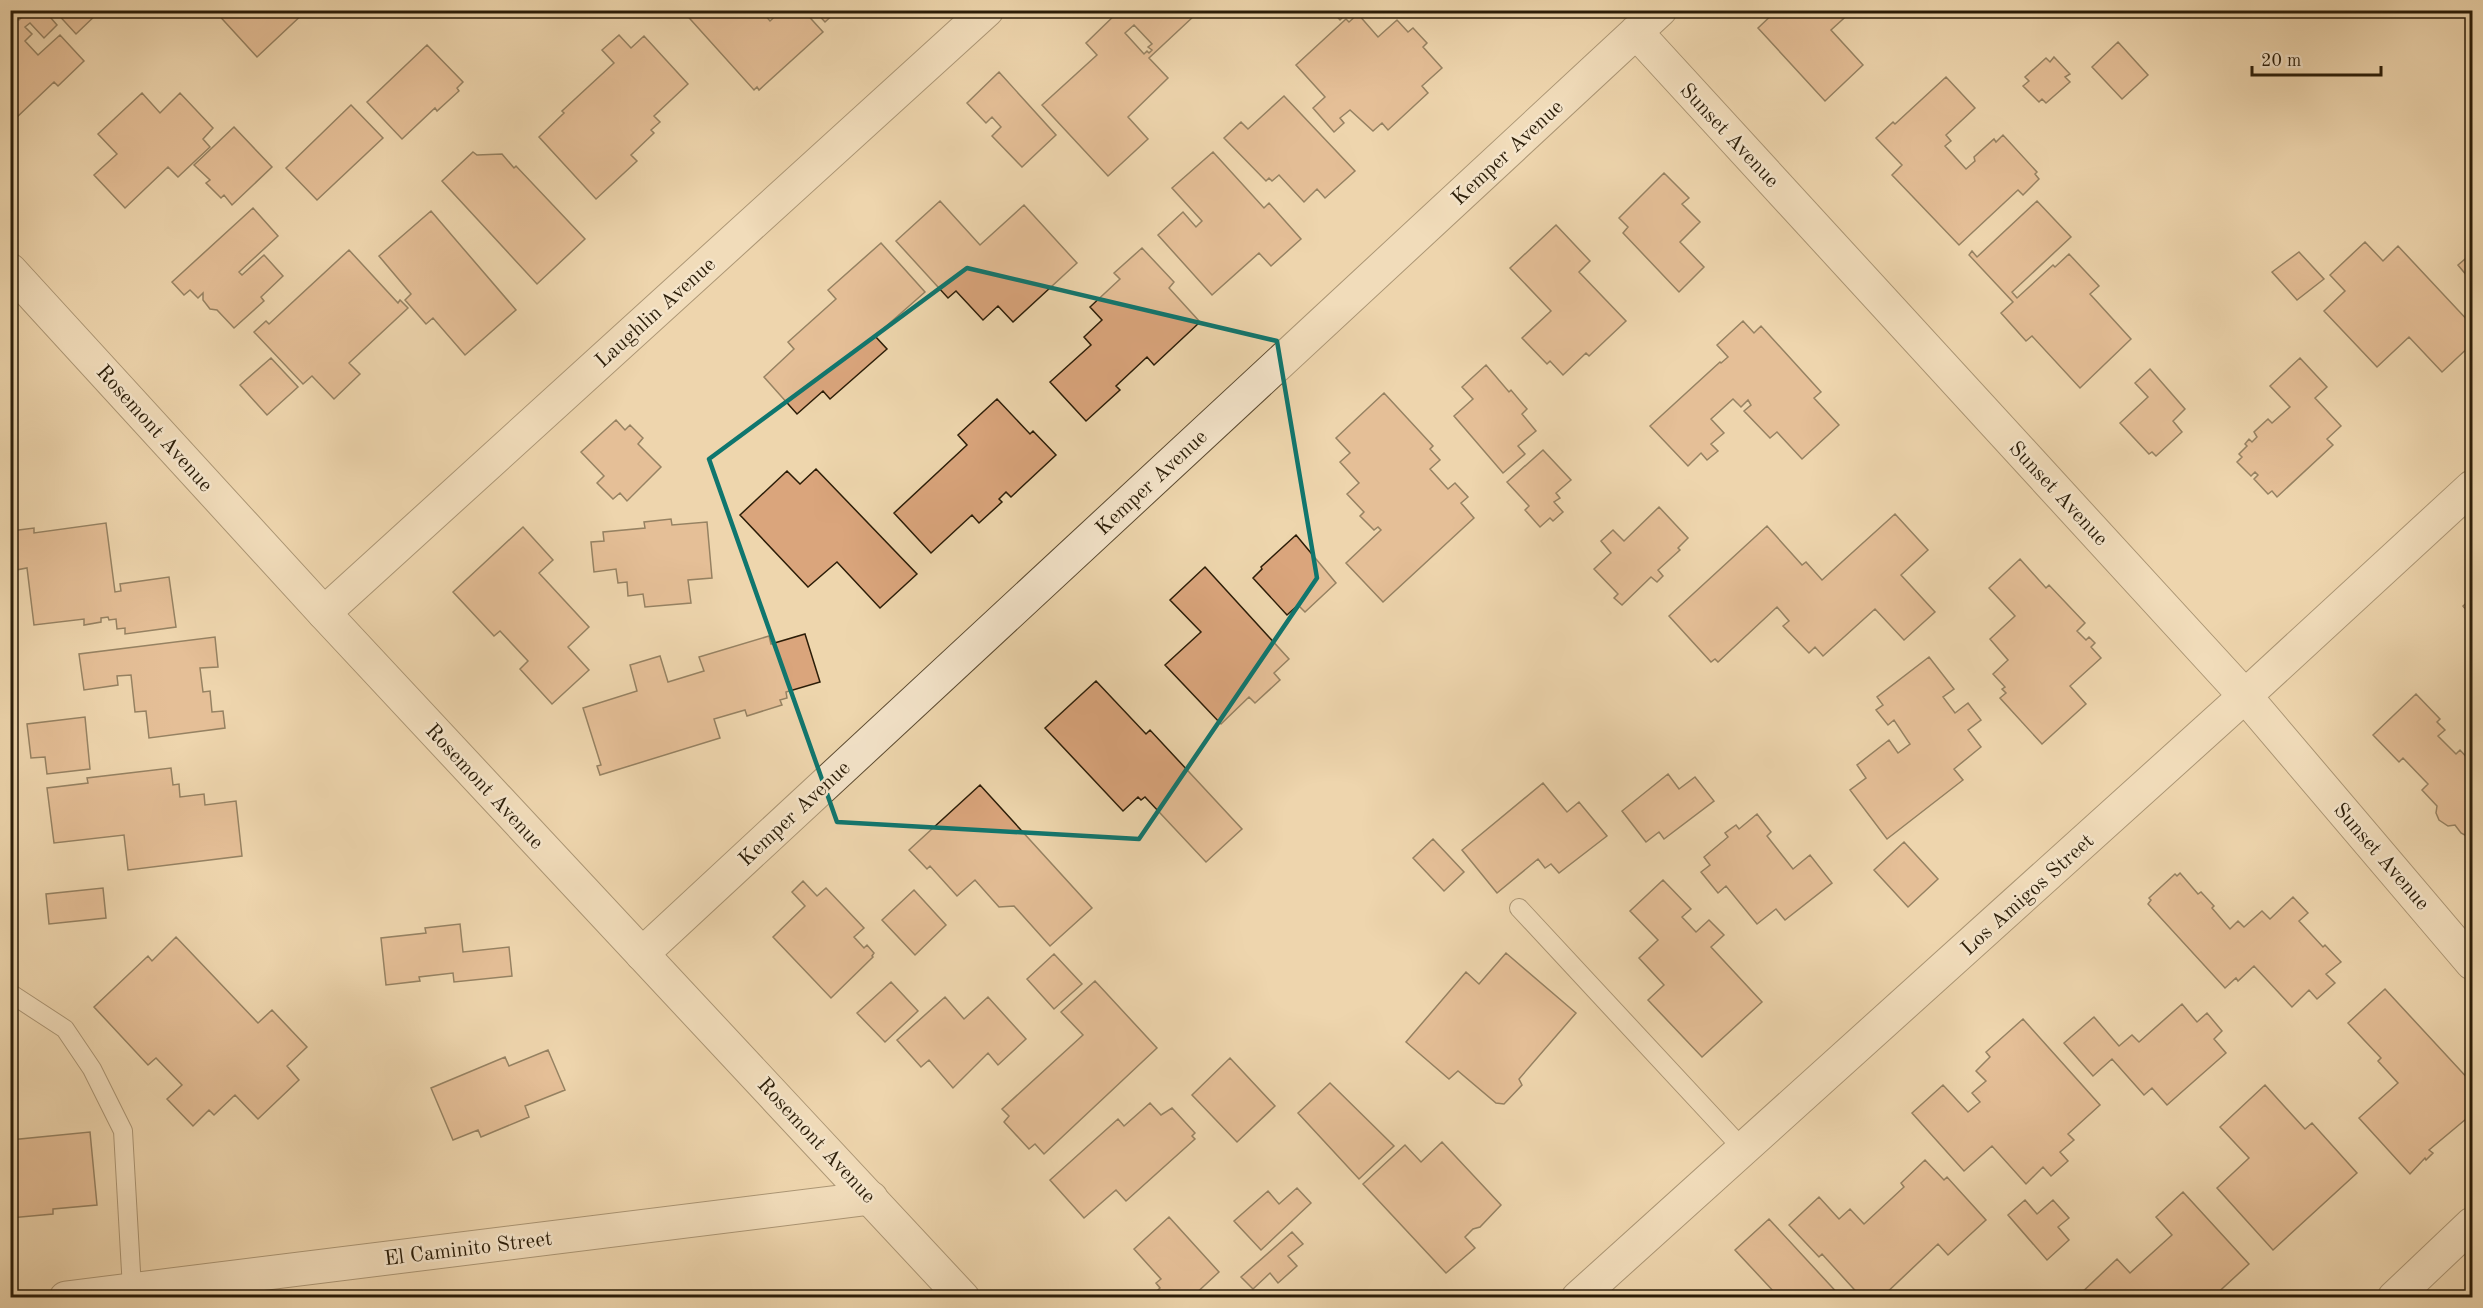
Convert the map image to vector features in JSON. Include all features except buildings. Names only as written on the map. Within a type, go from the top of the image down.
[{"type":"street","name":"Laughlin Avenue","points":[[324,613],[987,10]]},
{"type":"street","name":"Kemper Avenue","points":[[642,954],[1660,10]]},
{"type":"street","name":"Sunset Avenue","points":[[1636,32],[2245,696],[2472,963]]},
{"type":"street","name":"Rosemont Avenue","points":[[10,270],[324,613],[963,1298]]},
{"type":"street","name":"Los Amigos Street","points":[[1578,1298],[2245,696],[2472,487]]},
{"type":"street","name":"El Caminito Street","points":[[66,1298],[871,1198]]},
{"type":"street","points":[[2394,1298],[2472,1224]]},
{"type":"lane","points":[[1519,908],[1743,1149]]},
{"type":"lane","points":[[10,993],[65,1029],[92,1069],[123,1131],[132,1289]]},
{"type":"highlighted area","points":[[967,268],[1277,341],[1317,578],[1139,839],[837,822],[709,459]]}]
